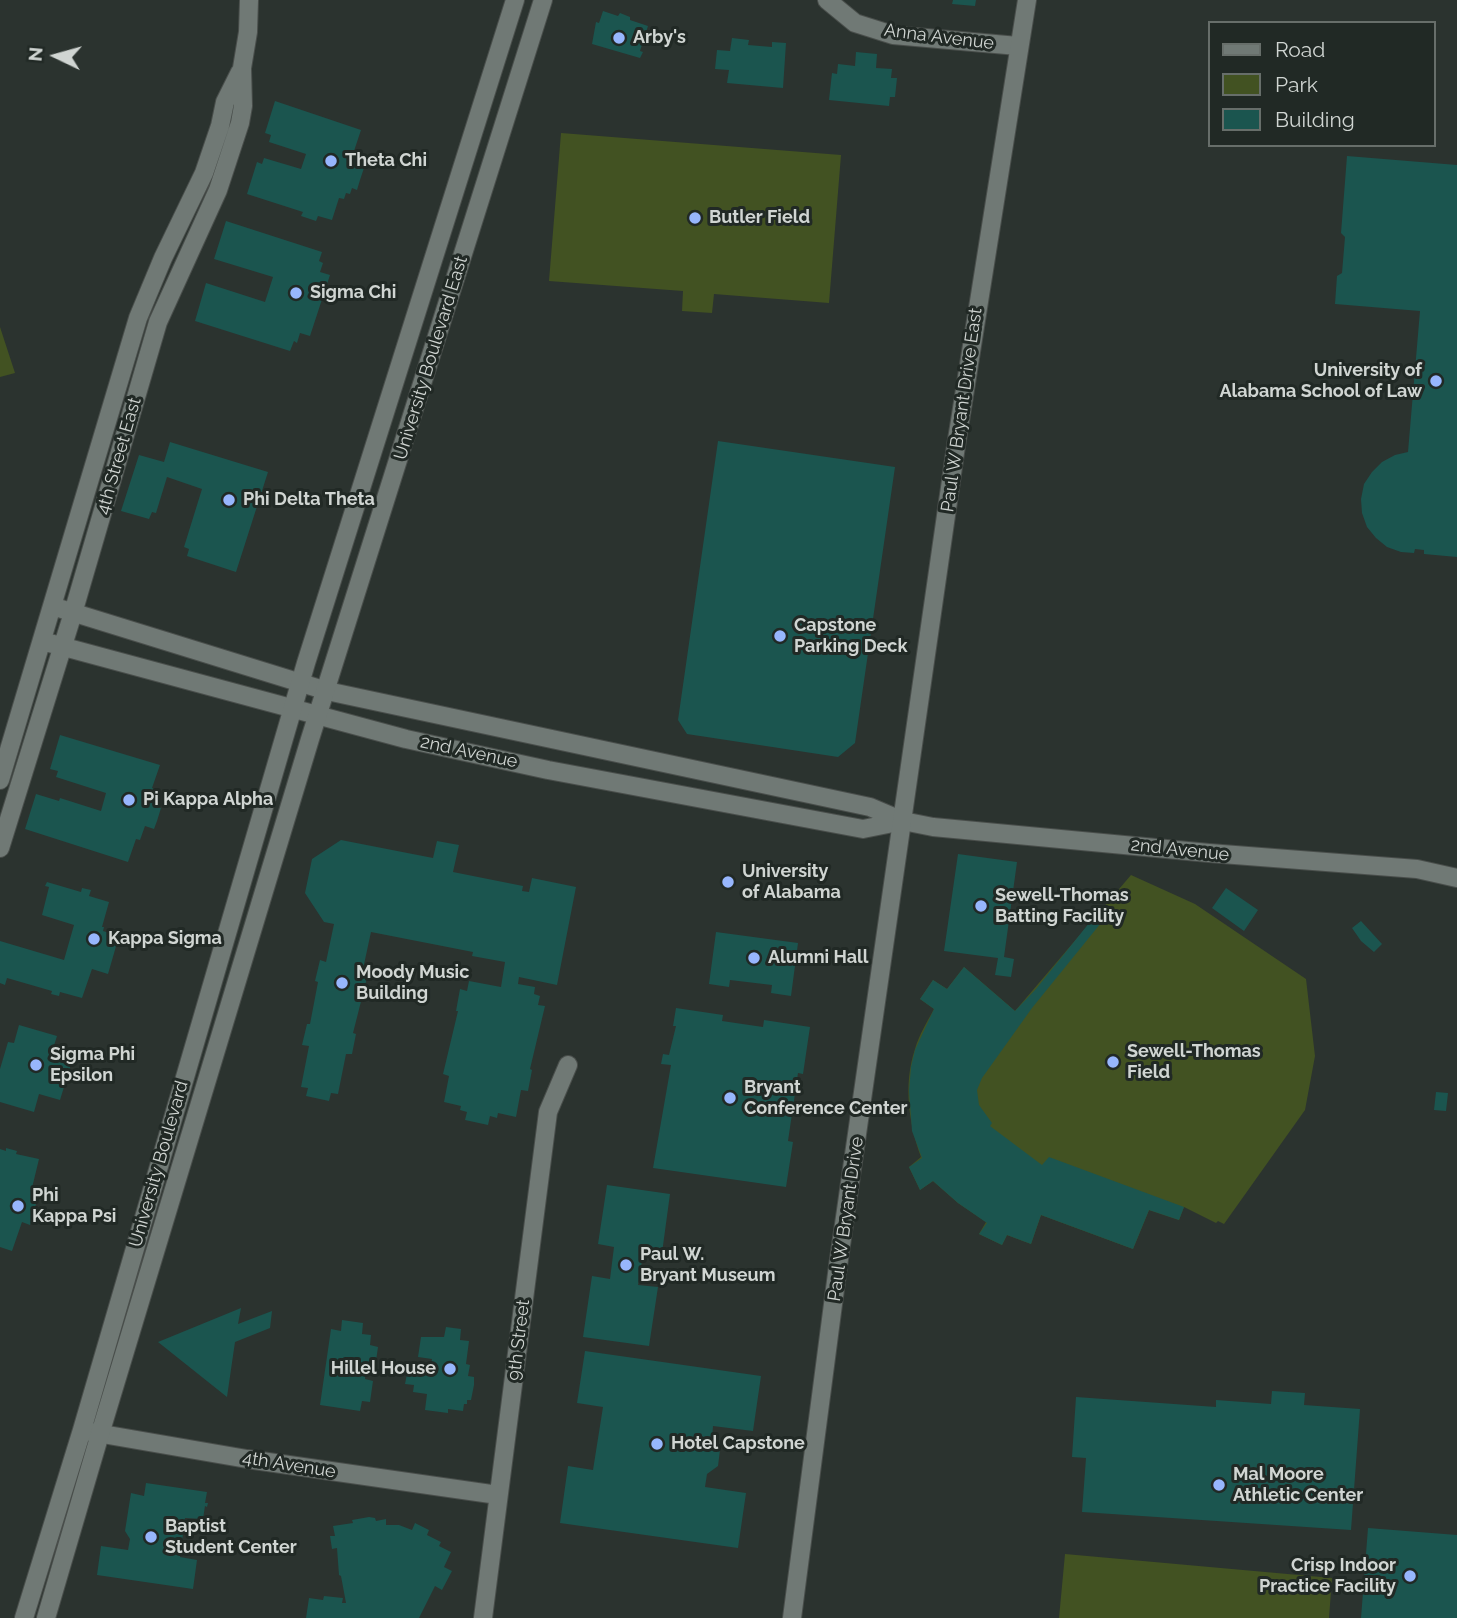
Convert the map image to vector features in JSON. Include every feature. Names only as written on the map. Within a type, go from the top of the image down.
[{"type":"street","name":"4th Street East","points":[[0,848],[73,613],[158,323],[218,190],[240,123],[249,0]]},
{"type":"street","name":"University Boulevard East","points":[[292,709],[515,0]]},
{"type":"street","name":"University Boulevard East","points":[[317,715],[327,691],[543,0]]},
{"type":"street","name":"Anna Avenue","points":[[827,0],[855,23],[893,35],[1018,46]]},
{"type":"street","name":"Paul W Bryant Drive East","points":[[903,821],[958,433],[1027,0]]},
{"type":"street","name":"4th Street East","points":[[0,780],[138,317],[204,173],[225,102],[242,68]]},
{"type":"street","name":"2nd Avenue","points":[[52,606],[327,691],[870,807],[903,821],[933,827],[1417,869],[1457,878]]},
{"type":"street","name":"2nd Avenue","points":[[42,641],[292,709],[509,761],[738,807],[863,828],[903,821]]},
{"type":"street","name":"University Boulevard","points":[[46,1618],[91,1432],[292,709]]},
{"type":"street","name":"University Boulevard","points":[[24,1618],[91,1432],[317,715]]},
{"type":"street","name":"Paul W Bryant Drive","points":[[792,1618],[903,821]]},
{"type":"street","name":"9th Street","points":[[483,1618],[548,1112],[568,1065]]},
{"type":"street","name":"4th Avenue","points":[[91,1432],[341,1473],[498,1495]]},
{"type":"green space","name":"Butler Field","points":[[561,133],[841,155],[829,303],[714,294],[712,313],[682,311],[683,291],[549,281]]},
{"type":"green space","points":[[0,327],[15,373],[0,377]]},
{"type":"green space","name":"Sewell-Thomas Field","points":[[1131,875],[1195,904],[1306,979],[1315,1056],[1305,1110],[1224,1224],[1218,1221],[1216,1223],[1184,1207],[1179,1220],[1149,1210],[1133,1249],[1041,1215],[1031,1244],[1007,1235],[1002,1245],[979,1234],[986,1222],[958,1203],[933,1181],[920,1190],[909,1167],[921,1157],[909,1104],[911,1063],[934,1009],[920,999],[933,980],[947,989],[964,967],[1015,1011]]},
{"type":"green space","points":[[1065,1554],[1332,1578],[1329,1618],[1059,1618]]},
{"type":"building","points":[[953,0],[976,0],[975,6],[952,4]]},
{"type":"building","name":"Arby's","points":[[603,11],[618,16],[620,13],[630,17],[630,20],[648,26],[640,58],[592,44],[596,22],[599,23]]},
{"type":"building","points":[[732,38],[749,40],[748,45],[772,47],[772,42],[786,43],[783,88],[727,83],[729,70],[715,69],[717,50],[730,51]]},
{"type":"building","points":[[856,52],[877,54],[876,68],[892,69],[891,78],[897,78],[895,97],[890,97],[889,106],[829,100],[832,73],[837,74],[838,64],[855,66]]},
{"type":"building","name":"Theta Chi","points":[[275,101],[361,130],[354,151],[358,153],[356,161],[360,162],[359,167],[364,168],[357,190],[352,188],[344,199],[339,198],[332,220],[318,216],[316,221],[301,216],[303,212],[247,194],[257,162],[262,164],[264,158],[301,169],[306,154],[269,142],[271,135],[265,133]]},
{"type":"building","name":"University of Alabama School of Law","points":[[1347,156],[1457,165],[1457,557],[1424,554],[1424,550],[1415,549],[1414,553],[1401,552],[1387,547],[1367,527],[1362,513],[1364,484],[1372,472],[1382,462],[1408,452],[1420,311],[1335,304],[1337,276],[1342,273],[1345,237],[1341,233]]},
{"type":"building","name":"Sigma Chi","points":[[226,221],[322,252],[320,272],[330,275],[310,336],[300,333],[297,343],[294,341],[290,351],[195,321],[206,283],[265,302],[273,277],[214,259]]},
{"type":"building","name":"Capstone Parking Deck","points":[[718,441],[895,467],[855,743],[838,757],[687,734],[678,720]]},
{"type":"building","name":"Phi Delta Theta","points":[[170,442],[268,472],[236,572],[187,556],[189,549],[184,547],[202,489],[167,477],[156,513],[152,512],[149,519],[121,511],[139,455],[164,462]]},
{"type":"building","name":"Pi Kappa Alpha","points":[[60,735],[160,765],[152,788],[157,790],[152,805],[161,808],[157,821],[154,829],[145,826],[140,840],[136,839],[128,862],[25,829],[36,794],[59,801],[60,798],[101,811],[106,793],[56,777],[58,771],[50,769]]},
{"type":"building","name":"Moody Music Building","points":[[341,840],[433,858],[437,841],[459,845],[453,872],[523,886],[522,891],[529,892],[532,878],[576,887],[557,985],[519,977],[518,984],[535,987],[534,994],[540,996],[538,1005],[545,1006],[530,1069],[528,1091],[521,1090],[516,1117],[498,1113],[497,1118],[490,1116],[488,1125],[465,1120],[467,1112],[460,1110],[461,1106],[444,1102],[449,1076],[443,1074],[458,1011],[460,989],[467,991],[469,981],[501,987],[505,962],[472,956],[473,952],[371,932],[363,969],[369,970],[353,1033],[356,1034],[352,1054],[346,1054],[338,1094],[331,1093],[329,1101],[306,1096],[308,1088],[301,1087],[309,1046],[302,1045],[307,1024],[310,1024],[320,960],[326,962],[334,924],[324,922],[305,893],[312,859]]},
{"type":"building","name":"Sewell-Thomas Batting Facility","points":[[958,854],[1017,862],[1004,957],[1014,959],[1011,977],[995,975],[998,958],[944,951]]},
{"type":"building","name":"Kappa Sigma","points":[[47,882],[81,892],[82,888],[91,890],[89,896],[109,902],[103,931],[119,936],[108,974],[92,969],[82,998],[60,992],[59,996],[51,994],[52,991],[7,978],[5,985],[0,983],[0,941],[64,960],[74,925],[42,915],[49,887],[45,886]]},
{"type":"building","points":[[1226,888],[1258,910],[1244,931],[1212,908]]},
{"type":"building","points":[[1098,912],[1105,918],[1032,1008],[982,1078],[977,1090],[979,1105],[992,1123],[990,1126],[1042,1165],[1049,1157],[1184,1207],[1179,1220],[1149,1210],[1133,1249],[1041,1215],[1031,1244],[1007,1235],[1002,1245],[979,1234],[987,1223],[933,1181],[920,1190],[909,1167],[922,1158],[912,1131],[909,1091],[911,1067],[915,1050],[934,1009],[920,999],[933,980],[947,989],[964,967],[1015,1011]]},
{"type":"building","points":[[1361,921],[1382,944],[1374,952],[1361,941],[1352,928]]},
{"type":"building","name":"Alumni Hall","points":[[716,932],[798,943],[791,996],[771,993],[772,985],[730,980],[729,987],[709,984]]},
{"type":"building","name":"Bryant Conference Center","points":[[676,1008],[723,1015],[722,1021],[763,1027],[764,1020],[810,1027],[803,1074],[798,1073],[788,1141],[793,1142],[786,1187],[653,1168],[671,1065],[661,1064],[663,1054],[669,1055],[676,1026],[673,1026]]},
{"type":"building","name":"Sigma Phi Epsilon","points":[[19,1025],[57,1036],[51,1055],[72,1061],[60,1100],[39,1094],[34,1112],[0,1102],[0,1069],[8,1042],[14,1043]]},
{"type":"building","points":[[1436,1092],[1448,1093],[1446,1111],[1434,1110]]},
{"type":"building","name":"Phi Kappa Psi","points":[[6,1148],[17,1151],[16,1154],[39,1159],[32,1188],[40,1190],[30,1225],[22,1222],[12,1251],[0,1247],[0,1149],[6,1151]]},
{"type":"building","name":"Paul W. Bryant Museum","points":[[607,1185],[670,1194],[662,1253],[643,1251],[638,1285],[658,1287],[649,1346],[583,1337],[592,1276],[610,1279],[614,1247],[598,1244]]},
{"type":"building","points":[[241,1308],[238,1324],[272,1311],[270,1328],[235,1342],[227,1397],[158,1342]]},
{"type":"building","points":[[342,1320],[363,1323],[362,1334],[371,1335],[370,1345],[378,1347],[375,1368],[366,1367],[365,1379],[373,1381],[370,1402],[362,1401],[360,1411],[320,1405],[331,1329],[341,1331]]},
{"type":"building","name":"Hillel House","points":[[446,1327],[461,1329],[460,1340],[469,1341],[466,1364],[470,1365],[468,1376],[474,1377],[471,1400],[464,1404],[463,1411],[448,1409],[448,1413],[425,1410],[427,1394],[413,1392],[414,1385],[405,1384],[407,1374],[415,1375],[416,1368],[430,1370],[432,1359],[418,1357],[421,1337],[444,1337]]},
{"type":"building","name":"Hotel Capstone","points":[[585,1351],[761,1376],[753,1431],[713,1426],[712,1439],[720,1450],[718,1466],[707,1474],[705,1487],[746,1493],[738,1548],[560,1523],[568,1466],[593,1470],[603,1407],[577,1403]]},
{"type":"building","name":"Mal Moore Athletic Center","points":[[1272,1391],[1305,1393],[1304,1405],[1360,1409],[1351,1530],[1082,1512],[1086,1458],[1072,1457],[1076,1397],[1216,1407],[1216,1400],[1271,1404]]},
{"type":"building","points":[[146,1483],[207,1492],[205,1503],[208,1503],[203,1519],[185,1518],[180,1557],[197,1560],[193,1589],[97,1575],[101,1546],[128,1550],[130,1539],[125,1531],[131,1493],[144,1496]]},
{"type":"building","points":[[369,1517],[375,1518],[376,1521],[386,1519],[386,1525],[399,1525],[412,1530],[415,1523],[429,1530],[427,1535],[441,1542],[439,1546],[451,1552],[444,1567],[452,1571],[442,1590],[435,1586],[419,1618],[306,1618],[309,1598],[343,1598],[342,1603],[346,1603],[339,1575],[337,1548],[332,1549],[330,1536],[335,1536],[333,1526]]},
{"type":"building","name":"Crisp Indoor Practice Facility","points":[[1368,1528],[1457,1535],[1457,1618],[1361,1618]]},
{"type":"place","name":"Arby's","points":[[619,38]]},
{"type":"place","name":"Theta Chi","points":[[331,161]]},
{"type":"place","name":"Butler Field","points":[[695,218]]},
{"type":"place","name":"Sigma Chi","points":[[296,293]]},
{"type":"place","name":"University of Alabama School of Law","points":[[1436,381]]},
{"type":"place","name":"Phi Delta Theta","points":[[229,500]]},
{"type":"place","name":"Capstone Parking Deck","points":[[780,636]]},
{"type":"place","name":"Pi Kappa Alpha","points":[[129,800]]},
{"type":"place","name":"University of Alabama","points":[[728,882]]},
{"type":"place","name":"Sewell-Thomas Batting Facility","points":[[981,906]]},
{"type":"place","name":"Kappa Sigma","points":[[94,939]]},
{"type":"place","name":"Alumni Hall","points":[[754,958]]},
{"type":"place","name":"Moody Music Building","points":[[342,983]]},
{"type":"place","name":"Sewell-Thomas Field","points":[[1113,1062]]},
{"type":"place","name":"Sigma Phi Epsilon","points":[[36,1065]]},
{"type":"place","name":"Bryant Conference Center","points":[[730,1098]]},
{"type":"place","name":"Phi Kappa Psi","points":[[18,1206]]},
{"type":"place","name":"Paul W. Bryant Museum","points":[[626,1265]]},
{"type":"place","name":"Hillel House","points":[[450,1369]]},
{"type":"place","name":"Hotel Capstone","points":[[657,1444]]},
{"type":"place","name":"Mal Moore Athletic Center","points":[[1219,1485]]},
{"type":"place","name":"Baptist Student Center","points":[[151,1537]]},
{"type":"place","name":"Crisp Indoor Practice Facility","points":[[1410,1576]]}]
